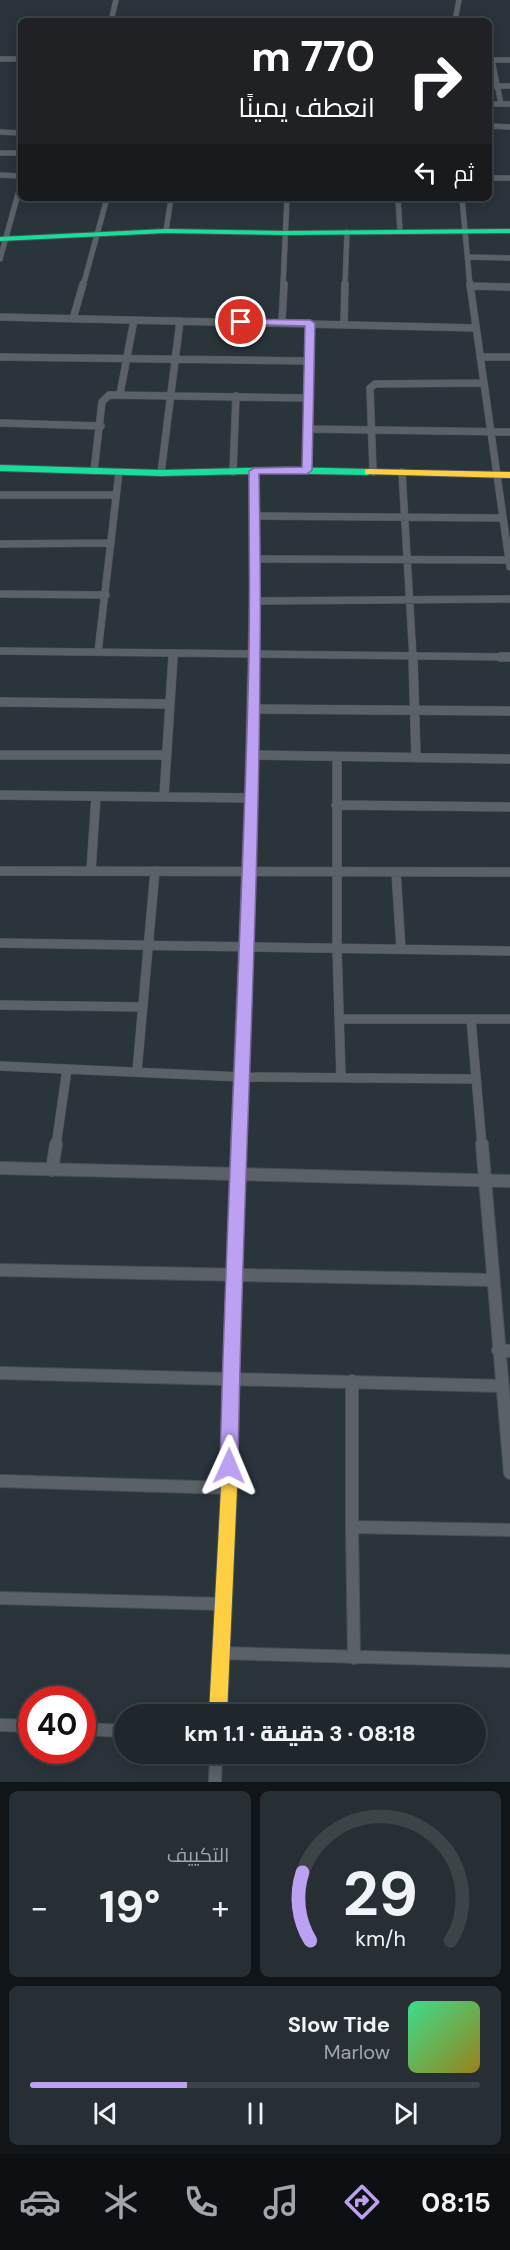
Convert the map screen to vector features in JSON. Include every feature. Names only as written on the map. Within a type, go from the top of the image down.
[{"type":"street","points":[[112,18],[116,0]]},
{"type":"street","points":[[456,18],[459,0]]},
{"type":"street","points":[[0,59],[18,59]]},
{"type":"street","points":[[492,60],[510,60]]},
{"type":"street","points":[[492,64],[501,104]]},
{"type":"street","points":[[492,86],[510,86]]},
{"type":"street","points":[[492,104],[510,104]]},
{"type":"street","points":[[492,126],[509,127],[510,135]]},
{"type":"street","points":[[0,132],[18,133]]},
{"type":"street","points":[[0,153],[18,153]]},
{"type":"street","points":[[0,176],[18,176]]},
{"type":"street","points":[[492,178],[510,178]]},
{"type":"street","points":[[0,259],[3,239],[18,192]]},
{"type":"street","points":[[73,319],[106,201]]},
{"type":"street","points":[[166,231],[171,201]]},
{"type":"street","points":[[282,322],[287,201]]},
{"type":"street","points":[[398,201],[400,231]]},
{"type":"street","points":[[255,559],[509,563],[470,286],[462,201]]},
{"type":"street","points":[[3,239],[99,232],[510,231]]},
{"type":"street","points":[[344,324],[347,232]]},
{"type":"street","points":[[469,257],[510,258]]},
{"type":"street","points":[[470,286],[510,287]]},
{"type":"street","points":[[0,317],[476,328]]},
{"type":"street","points":[[120,394],[134,320]]},
{"type":"street","points":[[161,473],[180,321]]},
{"type":"street","points":[[307,470],[310,323]]},
{"type":"street","points":[[0,357],[309,361]]},
{"type":"street","points":[[480,357],[510,357]]},
{"type":"street","points":[[373,472],[370,388],[375,384],[484,383]]},
{"type":"street","points":[[94,471],[104,398],[109,394],[308,398]]},
{"type":"street","points":[[233,472],[236,396]]},
{"type":"street","points":[[0,423],[101,426]]},
{"type":"street","points":[[308,429],[510,432]]},
{"type":"street","points":[[0,468],[161,473],[307,470],[510,475]]},
{"type":"street","points":[[218,1704],[229,1488],[233,1275],[249,872],[255,654],[254,471]]},
{"type":"street","points":[[98,652],[119,472]]},
{"type":"street","points":[[402,472],[413,656],[416,758]]},
{"type":"street","points":[[0,495],[116,495]]},
{"type":"street","points":[[255,516],[502,518]]},
{"type":"street","points":[[0,544],[111,543]]},
{"type":"street","points":[[0,594],[106,595]]},
{"type":"street","points":[[255,601],[510,599]]},
{"type":"street","points":[[0,651],[510,657]]},
{"type":"street","points":[[164,796],[173,653]]},
{"type":"street","points":[[0,702],[170,704]]},
{"type":"street","points":[[252,709],[510,711]]},
{"type":"street","points":[[0,755],[167,755]]},
{"type":"street","points":[[251,755],[510,759]]},
{"type":"street","points":[[338,757],[337,948],[341,1019],[341,1078]]},
{"type":"street","points":[[0,795],[251,798]]},
{"type":"street","points":[[91,871],[96,795]]},
{"type":"street","points":[[336,806],[510,807]]},
{"type":"street","points":[[0,871],[510,872]]},
{"type":"street","points":[[137,1071],[155,871]]},
{"type":"street","points":[[396,872],[401,949]]},
{"type":"street","points":[[0,943],[510,951]]},
{"type":"street","points":[[0,1005],[142,1007]]},
{"type":"street","points":[[341,1019],[510,1019]]},
{"type":"street","points":[[471,1019],[483,1181],[510,1473]]},
{"type":"street","points":[[0,1066],[241,1077],[476,1079]]},
{"type":"street","points":[[52,1170],[67,1069]]},
{"type":"street","points":[[0,1168],[510,1181]]},
{"type":"street","points":[[0,1270],[492,1280]]},
{"type":"street","points":[[498,1350],[510,1351]]},
{"type":"street","points":[[0,1373],[501,1386]]},
{"type":"street","points":[[352,1381],[354,1658]]},
{"type":"street","points":[[0,1481],[229,1488]]},
{"type":"street","points":[[352,1527],[510,1530]]},
{"type":"street","points":[[0,1598],[222,1604]]},
{"type":"street","points":[[221,1653],[510,1661]]},
{"type":"street","points":[[0,1725],[18,1726]]},
{"type":"street","points":[[96,1730],[114,1731]]},
{"type":"street","points":[[214,1782],[215,1764]]},
{"type":"traffic: fast","points":[[0,239],[166,231],[285,233],[510,231]]},
{"type":"traffic: fast","points":[[0,468],[161,473],[283,470],[368,472]]},
{"type":"traffic: fast","points":[[254,471],[255,586]]},
{"type":"traffic: fast","points":[[235,1219],[251,796]]},
{"type":"traffic: slow","points":[[368,472],[510,475]]},
{"type":"traffic: slow","points":[[218,1704],[229,1488],[235,1219]]},
{"type":"traffic: jam","points":[[251,796],[255,586]]},
{"type":"route","points":[[229,1466],[233,1275],[248,909],[255,654],[254,471],[307,470],[310,323],[241,322]]}]
